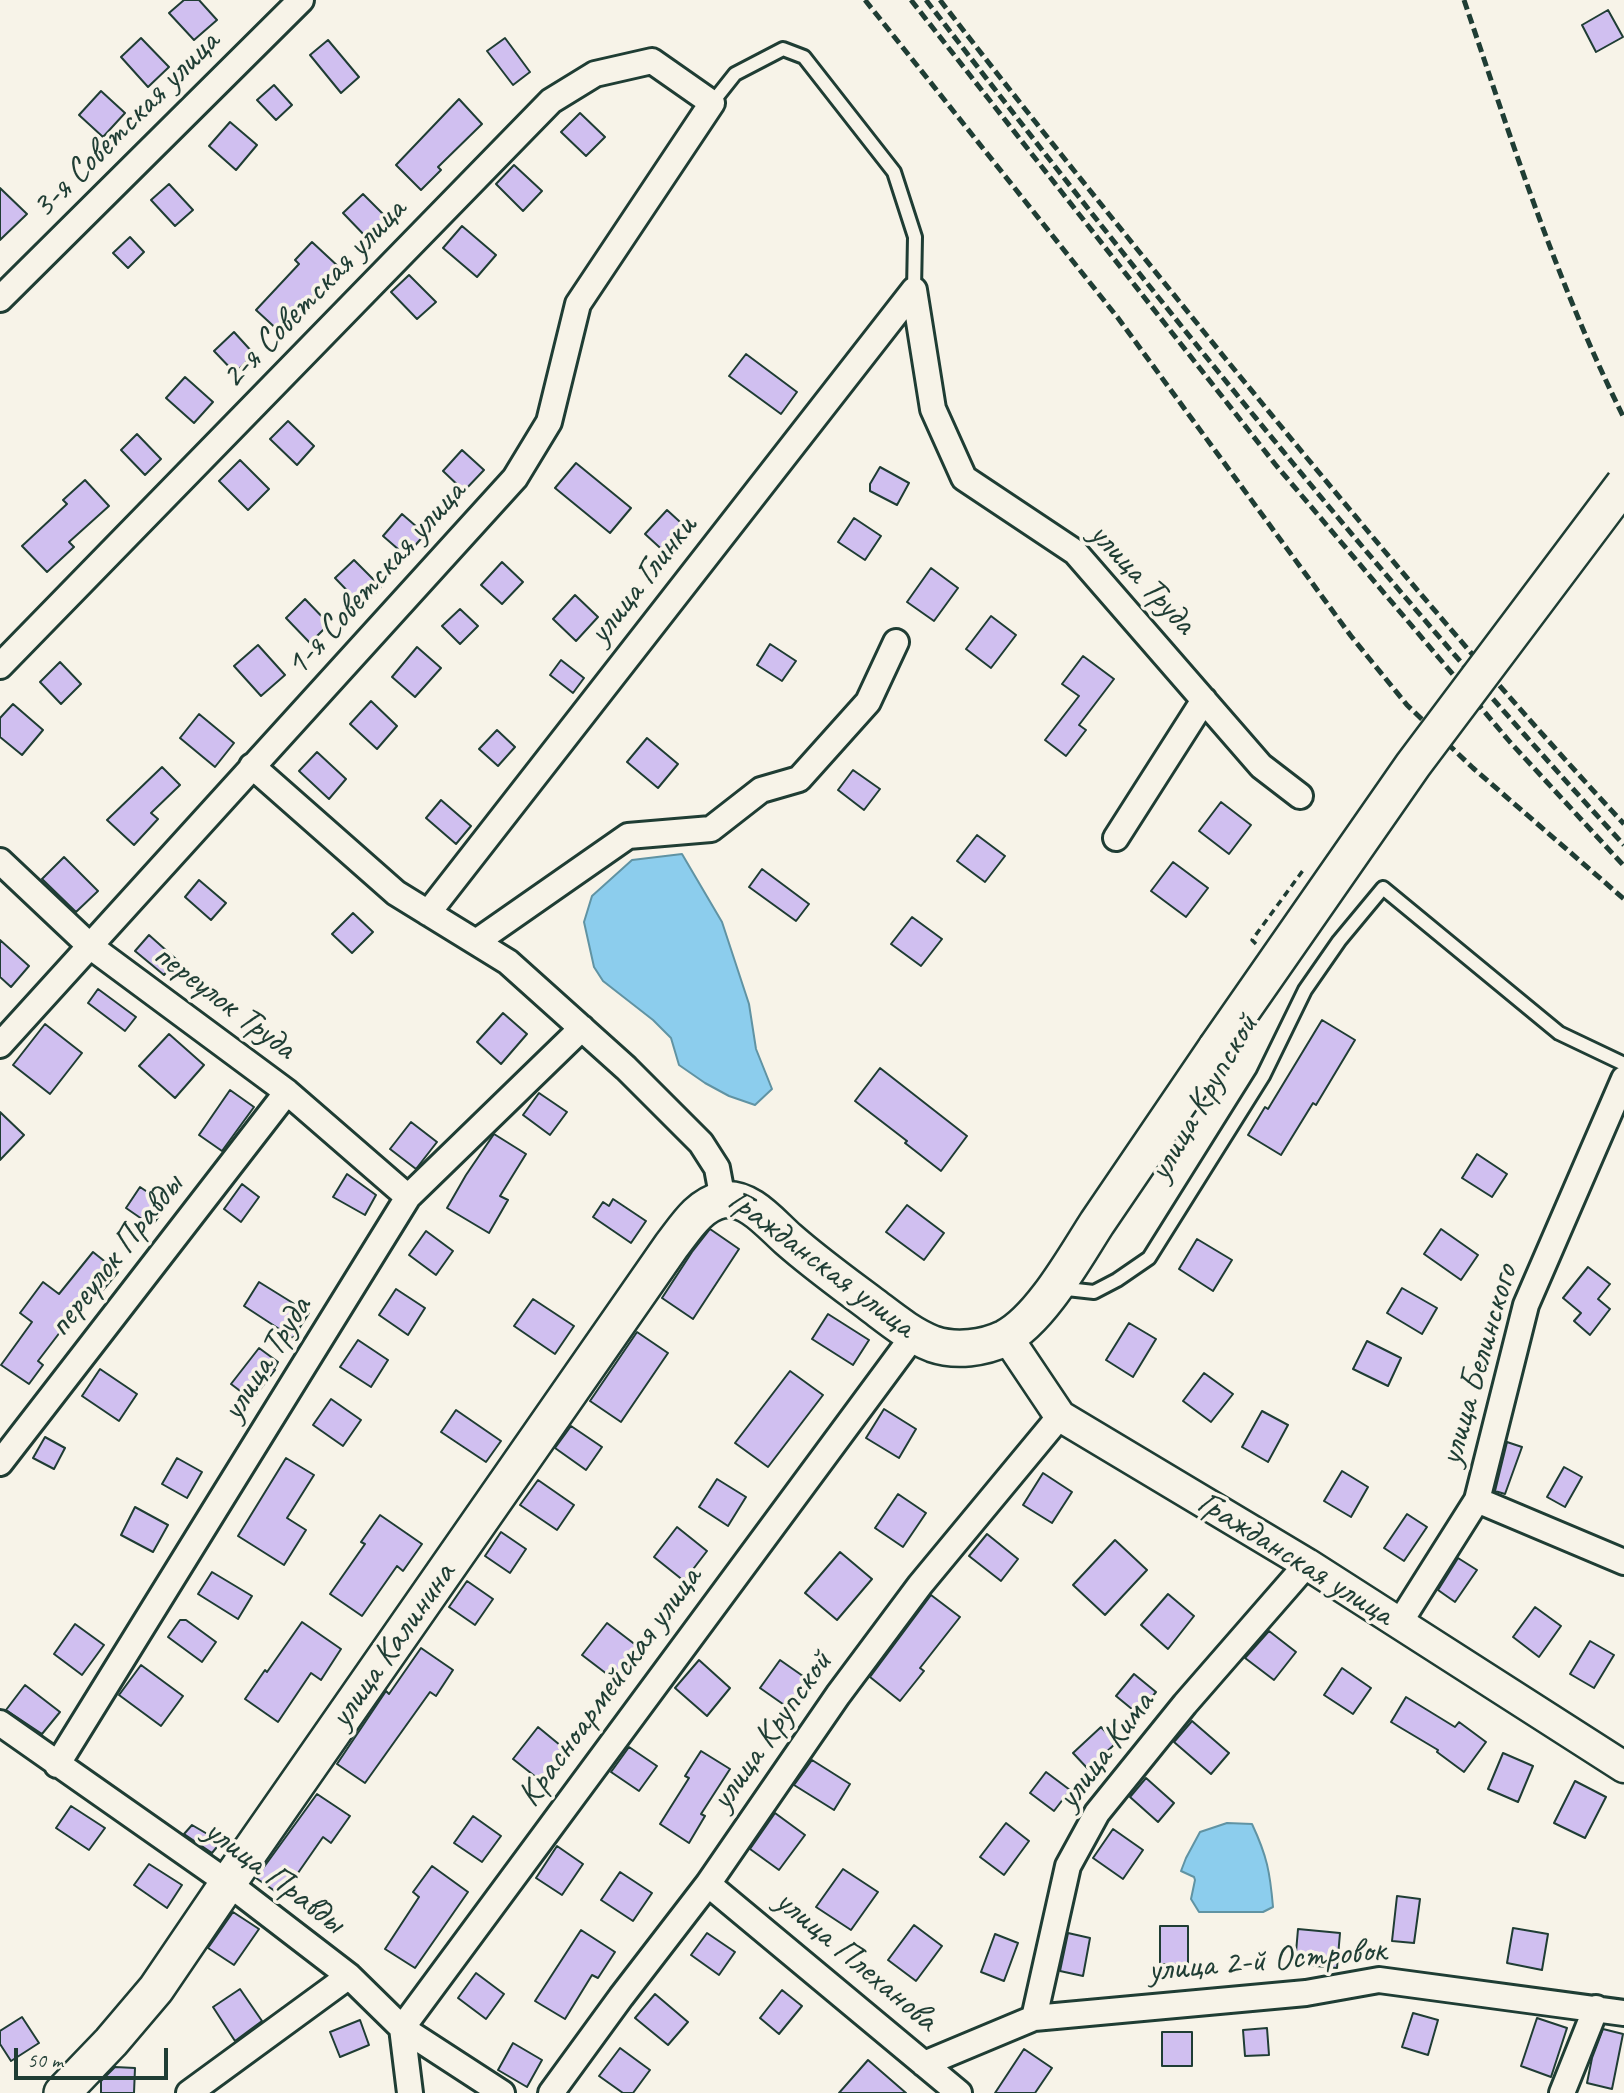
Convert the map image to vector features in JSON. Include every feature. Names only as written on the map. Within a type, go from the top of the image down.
[{"type":"main road","points":[[1007,1337],[1030,1318],[1054,1287],[1413,765],[1624,484]]},
{"type":"main road","name":"Гражданская улица","points":[[723,1200],[736,1200],[749,1205],[802,1251],[914,1335],[936,1345],[960,1348],[985,1345],[1007,1337]]},
{"type":"main road","name":"улица Калинина","points":[[62,2093],[111,2042],[156,1989],[672,1245],[697,1213],[708,1205],[723,1200]]},
{"type":"street","name":"3-я Советская улица","points":[[0,299],[301,0]]},
{"type":"street","name":"2-я Советская улица","points":[[0,666],[551,101],[596,75],[652,61],[712,103]]},
{"type":"street","name":"1-я Советская улица","points":[[0,1045],[515,478],[549,422],[578,304],[712,103]]},
{"type":"street","name":"улица Труда","points":[[914,290],[933,409],[964,478],[1075,552],[1261,766],[1300,796]]},
{"type":"street","name":"улица Глинки","points":[[428,913],[914,290]]},
{"type":"street","points":[[476,942],[628,836],[711,829],[761,790],[799,779],[868,702],[896,642]]},
{"type":"street","points":[[1116,838],[1204,700]]},
{"type":"street","name":"Гражданская улица","points":[[252,766],[396,893],[508,962],[626,1068],[701,1143],[717,1168],[723,1200]]},
{"type":"street","name":"переулок Труда","points":[[0,861],[90,946],[287,1092],[408,1197]]},
{"type":"street","name":"улица Труда","points":[[57,1765],[408,1197],[582,1028]]},
{"type":"street","name":"улица Белинского","points":[[1400,1622],[1477,1500],[1526,1305],[1624,1079]]},
{"type":"street","name":"переулок Правды","points":[[0,1463],[287,1092]]},
{"type":"street","name":"Красноармейская улица","points":[[402,2028],[914,1335]]},
{"type":"street","name":"Гражданская улица","points":[[1007,1337],[1060,1416],[1307,1564],[1624,1767]]},
{"type":"street","name":"улица Крупской","points":[[551,2093],[708,1884],[838,1695],[920,1585],[1060,1416]]},
{"type":"street","points":[[1477,1500],[1624,1562]]},
{"type":"street","name":"улица Кима","points":[[1034,2018],[1068,1866],[1097,1814],[1185,1704],[1307,1564]]},
{"type":"street","name":"улица Правды","points":[[0,1723],[228,1883],[349,1976],[402,2028],[502,2093]]},
{"type":"street","name":"улица Плеханова","points":[[708,1884],[959,2093]]},
{"type":"street","points":[[189,2093],[349,1976]]},
{"type":"street","name":"улица 2-й Островок","points":[[925,2064],[1034,2018],[1306,1993],[1379,1980],[1624,2013]]},
{"type":"street","points":[[1562,2093],[1596,2008]]},
{"type":"street","points":[[402,2028],[410,2093]]},
{"type":"lane","points":[[712,103],[735,75],[783,49],[804,57],[894,172],[915,237],[914,290]]},
{"type":"lane","name":"улица Крупской","points":[[1054,1287],[1094,1292],[1149,1258],[1263,1076],[1305,990],[1339,941],[1383,888],[1559,1033],[1624,1064]]},
{"type":"path","points":[[1252,940],[1307,865]]},
{"type":"water","points":[[682,854],[722,922],[749,1004],[756,1049],[772,1089],[755,1105],[729,1096],[679,1065],[671,1038],[653,1020],[603,981],[594,967],[584,922],[592,896],[632,860]]},
{"type":"water","points":[[1227,1823],[1252,1824],[1257,1835],[1267,1864],[1273,1907],[1263,1912],[1199,1912],[1191,1899],[1194,1877],[1181,1871],[1186,1858],[1200,1832]]},
{"type":"building","points":[[184,0],[199,0],[217,20],[194,40],[169,13]]},
{"type":"building","points":[[1608,10],[1623,37],[1596,52],[1582,25]]},
{"type":"building","points":[[141,38],[169,67],[148,87],[121,57]]},
{"type":"building","points":[[505,38],[530,72],[513,85],[487,51]]},
{"type":"building","points":[[328,40],[359,77],[341,93],[310,55]]},
{"type":"building","points":[[274,85],[292,105],[276,120],[257,100]]},
{"type":"building","points":[[101,91],[125,113],[103,137],[79,115]]},
{"type":"building","points":[[459,99],[482,124],[438,167],[441,170],[421,190],[396,165]]},
{"type":"building","points":[[580,113],[605,137],[586,156],[561,132]]},
{"type":"building","points":[[230,122],[257,145],[236,170],[209,146]]},
{"type":"building","points":[[514,165],[542,191],[523,211],[496,184]]},
{"type":"building","points":[[169,184],[193,210],[175,226],[151,200]]},
{"type":"building","points":[[0,188],[27,214],[0,240]]},
{"type":"building","points":[[363,194],[389,220],[369,240],[343,213]]},
{"type":"building","points":[[462,226],[496,255],[477,277],[443,248]]},
{"type":"building","points":[[130,237],[144,252],[128,268],[113,253]]},
{"type":"building","points":[[312,242],[341,269],[281,333],[256,310],[299,264],[295,260]]},
{"type":"building","points":[[409,275],[436,302],[417,319],[391,292]]},
{"type":"building","points":[[234,332],[254,354],[235,373],[214,351]]},
{"type":"building","points":[[746,354],[797,392],[781,414],[729,376]]},
{"type":"building","points":[[185,377],[213,402],[194,423],[166,398]]},
{"type":"building","points":[[288,421],[314,446],[297,465],[270,439]]},
{"type":"building","points":[[137,434],[161,459],[145,475],[121,450]]},
{"type":"building","points":[[462,450],[484,470],[464,491],[443,471]]},
{"type":"building","points":[[240,460],[269,489],[248,510],[219,481]]},
{"type":"building","points":[[576,463],[631,508],[610,533],[555,488]]},
{"type":"building","points":[[880,467],[909,483],[897,505],[870,491],[870,484]]},
{"type":"building","points":[[85,480],[109,506],[69,542],[74,547],[47,572],[22,546],[67,504],[63,500]]},
{"type":"building","points":[[667,510],[691,532],[669,556],[645,534]]},
{"type":"building","points":[[402,514],[425,534],[406,556],[383,536]]},
{"type":"building","points":[[854,518],[881,536],[865,560],[838,542]]},
{"type":"building","points":[[354,560],[381,587],[362,606],[335,578]]},
{"type":"building","points":[[502,562],[523,582],[502,604],[481,585]]},
{"type":"building","points":[[931,568],[958,588],[934,621],[907,602]]},
{"type":"building","points":[[575,595],[598,617],[576,641],[553,619]]},
{"type":"building","points":[[305,599],[329,624],[310,643],[286,618]]},
{"type":"building","points":[[460,609],[478,626],[460,644],[442,626]]},
{"type":"building","points":[[991,616],[1016,635],[991,668],[966,649]]},
{"type":"building","points":[[770,644],[796,661],[782,681],[757,665]]},
{"type":"building","points":[[258,645],[285,675],[261,696],[234,666]]},
{"type":"building","points":[[417,647],[441,668],[415,697],[392,677]]},
{"type":"building","points":[[1083,656],[1114,679],[1079,725],[1086,730],[1066,756],[1045,740],[1079,696],[1062,684]]},
{"type":"building","points":[[561,660],[584,678],[573,693],[550,675]]},
{"type":"building","points":[[60,662],[81,684],[61,704],[40,682]]},
{"type":"building","points":[[371,701],[397,726],[377,749],[350,724]]},
{"type":"building","points":[[13,704],[43,730],[22,755],[0,737],[0,718]]},
{"type":"building","points":[[199,714],[234,743],[215,767],[180,738]]},
{"type":"building","points":[[497,730],[515,747],[498,766],[479,749]]},
{"type":"building","points":[[647,738],[678,764],[658,788],[627,762]]},
{"type":"building","points":[[317,752],[346,779],[329,799],[299,771]]},
{"type":"building","points":[[162,767],[180,785],[151,813],[158,819],[134,845],[107,820]]},
{"type":"building","points":[[853,770],[880,789],[864,810],[838,790]]},
{"type":"building","points":[[441,800],[471,826],[456,844],[426,818]]},
{"type":"building","points":[[1221,802],[1251,825],[1229,854],[1199,831]]},
{"type":"building","points":[[977,835],[1005,856],[985,882],[957,861]]},
{"type":"building","points":[[64,857],[98,891],[76,912],[42,879]]},
{"type":"building","points":[[1173,862],[1208,888],[1186,917],[1151,891]]},
{"type":"building","points":[[762,869],[809,904],[796,921],[749,887]]},
{"type":"building","points":[[199,880],[226,903],[211,920],[185,897]]},
{"type":"building","points":[[353,913],[373,932],[352,953],[332,934]]},
{"type":"building","points":[[912,917],[942,939],[921,966],[891,944]]},
{"type":"building","points":[[149,935],[177,960],[164,975],[135,951]]},
{"type":"building","points":[[0,940],[29,966],[11,987],[0,977]]},
{"type":"building","points":[[98,989],[136,1017],[125,1031],[88,1003]]},
{"type":"building","points":[[503,1013],[527,1034],[501,1064],[477,1042]]},
{"type":"building","points":[[1322,1020],[1355,1040],[1316,1105],[1313,1103],[1281,1155],[1248,1135],[1265,1107],[1268,1109]]},
{"type":"building","points":[[45,1024],[82,1053],[50,1094],[13,1065]]},
{"type":"building","points":[[169,1034],[204,1065],[175,1098],[139,1066]]},
{"type":"building","points":[[880,1068],[967,1136],[941,1171],[855,1101]]},
{"type":"building","points":[[230,1090],[254,1107],[222,1151],[199,1135]]},
{"type":"building","points":[[539,1093],[567,1112],[550,1135],[523,1115]]},
{"type":"building","points":[[0,1112],[24,1135],[0,1160]]},
{"type":"building","points":[[411,1122],[437,1142],[416,1169],[390,1149]]},
{"type":"building","points":[[494,1134],[526,1154],[500,1196],[508,1200],[489,1233],[447,1208]]},
{"type":"building","points":[[1477,1154],[1507,1174],[1492,1197],[1462,1178]]},
{"type":"building","points":[[347,1174],[376,1195],[365,1215],[333,1197]]},
{"type":"building","points":[[242,1184],[259,1197],[241,1222],[224,1209]]},
{"type":"building","points":[[140,1187],[167,1205],[152,1226],[126,1208]]},
{"type":"building","points":[[613,1199],[646,1221],[631,1243],[593,1217],[603,1202],[609,1206]]},
{"type":"building","points":[[907,1205],[944,1233],[924,1260],[886,1232]]},
{"type":"building","points":[[710,1229],[739,1249],[693,1319],[662,1298]]},
{"type":"building","points":[[1441,1229],[1478,1255],[1461,1280],[1424,1254]]},
{"type":"building","points":[[426,1231],[453,1251],[436,1275],[409,1255]]},
{"type":"building","points":[[1197,1239],[1232,1260],[1213,1291],[1179,1269]]},
{"type":"building","points":[[93,1252],[118,1272],[103,1290],[96,1285],[38,1361],[43,1365],[29,1384],[1,1365],[32,1322],[20,1313],[43,1282],[59,1294]]},
{"type":"building","points":[[1588,1267],[1610,1284],[1598,1299],[1610,1309],[1590,1335],[1574,1321],[1581,1313],[1563,1298]]},
{"type":"building","points":[[259,1282],[309,1313],[293,1338],[244,1306]]},
{"type":"building","points":[[1402,1288],[1437,1308],[1422,1334],[1387,1313]]},
{"type":"building","points":[[396,1289],[425,1308],[408,1335],[379,1315]]},
{"type":"building","points":[[533,1299],[574,1326],[555,1354],[514,1326]]},
{"type":"building","points":[[828,1314],[869,1340],[853,1365],[812,1339]]},
{"type":"building","points":[[1129,1323],[1156,1339],[1133,1377],[1106,1360]]},
{"type":"building","points":[[637,1332],[668,1353],[621,1422],[590,1401]]},
{"type":"building","points":[[358,1340],[388,1360],[371,1387],[340,1367]]},
{"type":"building","points":[[1367,1341],[1401,1358],[1388,1386],[1353,1369]]},
{"type":"building","points":[[259,1348],[278,1362],[252,1400],[231,1384]]},
{"type":"building","points":[[100,1369],[137,1394],[119,1421],[82,1396]]},
{"type":"building","points":[[790,1371],[823,1395],[768,1467],[735,1443]]},
{"type":"building","points":[[1204,1373],[1233,1394],[1211,1422],[1183,1401]]},
{"type":"building","points":[[331,1399],[361,1420],[343,1446],[313,1425]]},
{"type":"building","points":[[884,1409],[916,1429],[899,1458],[866,1438]]},
{"type":"building","points":[[456,1410],[501,1441],[486,1462],[441,1432]]},
{"type":"building","points":[[1262,1411],[1288,1425],[1268,1462],[1242,1447]]},
{"type":"building","points":[[571,1426],[602,1447],[586,1470],[555,1448]]},
{"type":"building","points":[[45,1437],[65,1448],[54,1469],[33,1458]]},
{"type":"building","points":[[1507,1442],[1522,1447],[1505,1494],[1495,1491]]},
{"type":"building","points":[[177,1458],[202,1472],[187,1498],[162,1484]]},
{"type":"building","points":[[286,1458],[314,1475],[287,1518],[306,1530],[284,1565],[238,1536]]},
{"type":"building","points":[[1564,1467],[1582,1477],[1565,1507],[1547,1497]]},
{"type":"building","points":[[1342,1471],[1368,1487],[1351,1517],[1324,1501]]},
{"type":"building","points":[[1043,1473],[1072,1492],[1052,1523],[1023,1505]]},
{"type":"building","points":[[717,1479],[746,1497],[728,1526],[699,1507]]},
{"type":"building","points":[[538,1480],[574,1505],[557,1530],[520,1505]]},
{"type":"building","points":[[898,1494],[926,1513],[903,1547],[875,1528]]},
{"type":"building","points":[[135,1507],[168,1525],[153,1552],[121,1535]]},
{"type":"building","points":[[1407,1514],[1427,1527],[1404,1561],[1384,1548]]},
{"type":"building","points":[[380,1515],[422,1544],[403,1571],[397,1566],[362,1616],[330,1594],[365,1544],[361,1542]]},
{"type":"building","points":[[677,1527],[707,1551],[684,1581],[654,1557]]},
{"type":"building","points":[[501,1532],[526,1549],[510,1573],[485,1556]]},
{"type":"building","points":[[987,1534],[1018,1559],[1001,1581],[969,1556]]},
{"type":"building","points":[[1115,1540],[1147,1570],[1105,1615],[1073,1585]]},
{"type":"building","points":[[840,1552],[872,1579],[837,1620],[805,1593]]},
{"type":"building","points":[[1458,1558],[1477,1570],[1455,1602],[1438,1590]]},
{"type":"building","points":[[212,1572],[252,1596],[238,1619],[198,1594]]},
{"type":"building","points":[[467,1581],[493,1599],[475,1625],[449,1607]]},
{"type":"building","points":[[1168,1594],[1194,1616],[1168,1649],[1141,1625]]},
{"type":"building","points":[[931,1595],[960,1617],[920,1668],[924,1671],[900,1701],[870,1677]]},
{"type":"building","points":[[1535,1607],[1561,1626],[1539,1657],[1513,1637]]},
{"type":"building","points":[[180,1620],[186,1620],[216,1642],[202,1662],[168,1637]]},
{"type":"building","points":[[302,1622],[341,1649],[321,1680],[311,1673],[278,1722],[245,1699]]},
{"type":"building","points":[[607,1623],[641,1649],[616,1681],[582,1655]]},
{"type":"building","points":[[75,1624],[104,1645],[82,1675],[54,1654]]},
{"type":"building","points":[[1269,1631],[1296,1652],[1274,1680],[1245,1658]]},
{"type":"building","points":[[1590,1641],[1614,1655],[1594,1688],[1570,1674]]},
{"type":"building","points":[[421,1648],[453,1670],[436,1696],[430,1692],[365,1783],[337,1764],[386,1691],[389,1694]]},
{"type":"building","points":[[699,1660],[730,1688],[707,1716],[675,1688]]},
{"type":"building","points":[[780,1660],[810,1681],[790,1709],[760,1688]]},
{"type":"building","points":[[141,1665],[183,1696],[161,1726],[119,1695]]},
{"type":"building","points":[[1342,1668],[1371,1688],[1353,1714],[1324,1695]]},
{"type":"building","points":[[1134,1674],[1156,1692],[1138,1714],[1116,1696]]},
{"type":"building","points":[[25,1685],[60,1712],[42,1734],[6,1710]]},
{"type":"building","points":[[1406,1697],[1455,1727],[1459,1722],[1486,1742],[1464,1772],[1437,1752],[1438,1750],[1391,1722]]},
{"type":"building","points":[[1192,1721],[1229,1753],[1211,1774],[1174,1742]]},
{"type":"building","points":[[538,1727],[566,1750],[541,1781],[513,1759]]},
{"type":"building","points":[[1101,1727],[1116,1743],[1088,1769],[1073,1753]]},
{"type":"building","points":[[629,1747],[657,1766],[639,1791],[611,1772]]},
{"type":"building","points":[[701,1751],[730,1769],[701,1814],[705,1816],[689,1843],[660,1824],[689,1778],[685,1776]]},
{"type":"building","points":[[1503,1753],[1533,1766],[1518,1802],[1488,1789]]},
{"type":"building","points":[[812,1760],[850,1784],[834,1810],[794,1785]]},
{"type":"building","points":[[1046,1772],[1070,1790],[1054,1811],[1030,1793]]},
{"type":"building","points":[[1146,1778],[1174,1803],[1158,1822],[1130,1797]]},
{"type":"building","points":[[1575,1781],[1606,1797],[1585,1838],[1554,1823]]},
{"type":"building","points":[[317,1794],[350,1816],[331,1843],[323,1837],[282,1896],[256,1878]]},
{"type":"building","points":[[71,1806],[105,1828],[89,1850],[56,1828]]},
{"type":"building","points":[[775,1813],[805,1835],[779,1870],[750,1849]]},
{"type":"building","points":[[473,1816],[501,1836],[482,1862],[454,1843]]},
{"type":"building","points":[[1006,1823],[1029,1841],[1004,1875],[980,1857]]},
{"type":"building","points":[[192,1825],[221,1842],[212,1853],[184,1834]]},
{"type":"building","points":[[1113,1829],[1143,1850],[1123,1879],[1093,1858]]},
{"type":"building","points":[[557,1846],[583,1864],[562,1895],[536,1878]]},
{"type":"building","points":[[149,1864],[182,1885],[167,1908],[134,1885]]},
{"type":"building","points":[[432,1866],[468,1892],[415,1968],[385,1949],[419,1897],[413,1892]]},
{"type":"building","points":[[843,1869],[878,1892],[851,1930],[816,1907]]},
{"type":"building","points":[[620,1872],[652,1893],[633,1921],[601,1900]]},
{"type":"building","points":[[1397,1896],[1420,1899],[1414,1943],[1392,1941]]},
{"type":"building","points":[[233,1912],[259,1929],[234,1965],[208,1948]]},
{"type":"building","points":[[914,1925],[942,1946],[916,1981],[888,1960]]},
{"type":"building","points":[[1160,1926],[1188,1926],[1188,1964],[1160,1964]]},
{"type":"building","points":[[1513,1928],[1548,1934],[1542,1970],[1507,1963]]},
{"type":"building","points":[[1298,1929],[1340,1933],[1337,1968],[1295,1964]]},
{"type":"building","points":[[581,1930],[615,1952],[598,1978],[592,1975],[565,2019],[535,2001]]},
{"type":"building","points":[[707,1933],[735,1952],[719,1975],[691,1955]]},
{"type":"building","points":[[1068,1933],[1090,1938],[1083,1976],[1060,1971]]},
{"type":"building","points":[[995,1934],[1018,1943],[1004,1981],[981,1972]]},
{"type":"building","points":[[476,1973],[504,1994],[486,2019],[458,1998]]},
{"type":"building","points":[[240,1989],[262,2021],[235,2041],[213,2007]]},
{"type":"building","points":[[782,1990],[802,2006],[779,2034],[760,2018]]},
{"type":"building","points":[[655,1994],[688,2022],[668,2045],[635,2018]]},
{"type":"building","points":[[1413,2013],[1438,2020],[1428,2055],[1402,2047]]},
{"type":"building","points":[[22,2017],[39,2043],[11,2061],[0,2044],[0,2031]]},
{"type":"building","points":[[1537,2018],[1567,2028],[1551,2077],[1521,2066]]},
{"type":"building","points":[[360,2020],[369,2045],[340,2057],[330,2032]]},
{"type":"building","points":[[1267,2028],[1269,2055],[1245,2056],[1243,2030]]},
{"type":"building","points":[[1603,2029],[1623,2034],[1612,2089],[1587,2083],[1592,2058]]},
{"type":"building","points":[[1162,2032],[1192,2032],[1192,2066],[1162,2066]]},
{"type":"building","points":[[513,2043],[542,2060],[527,2087],[498,2070]]},
{"type":"building","points":[[620,2048],[650,2070],[633,2093],[623,2093],[599,2076]]},
{"type":"building","points":[[1024,2049],[1052,2068],[1035,2093],[995,2093]]},
{"type":"building","points":[[868,2060],[906,2093],[839,2093]]},
{"type":"building","points":[[115,2067],[135,2068],[134,2093],[101,2093],[101,2081]]},
{"type":"railway","points":[[865,0],[1118,318],[1351,636],[1407,705],[1473,768],[1624,899]]},
{"type":"railway","points":[[911,0],[1275,464],[1510,742],[1624,866]]},
{"type":"railway","points":[[926,0],[1179,323],[1353,536],[1624,845]]},
{"type":"railway","points":[[940,0],[1081,180],[1322,476],[1471,652],[1624,824]]},
{"type":"railway","points":[[1464,0],[1557,264],[1577,316],[1624,418]]}]
